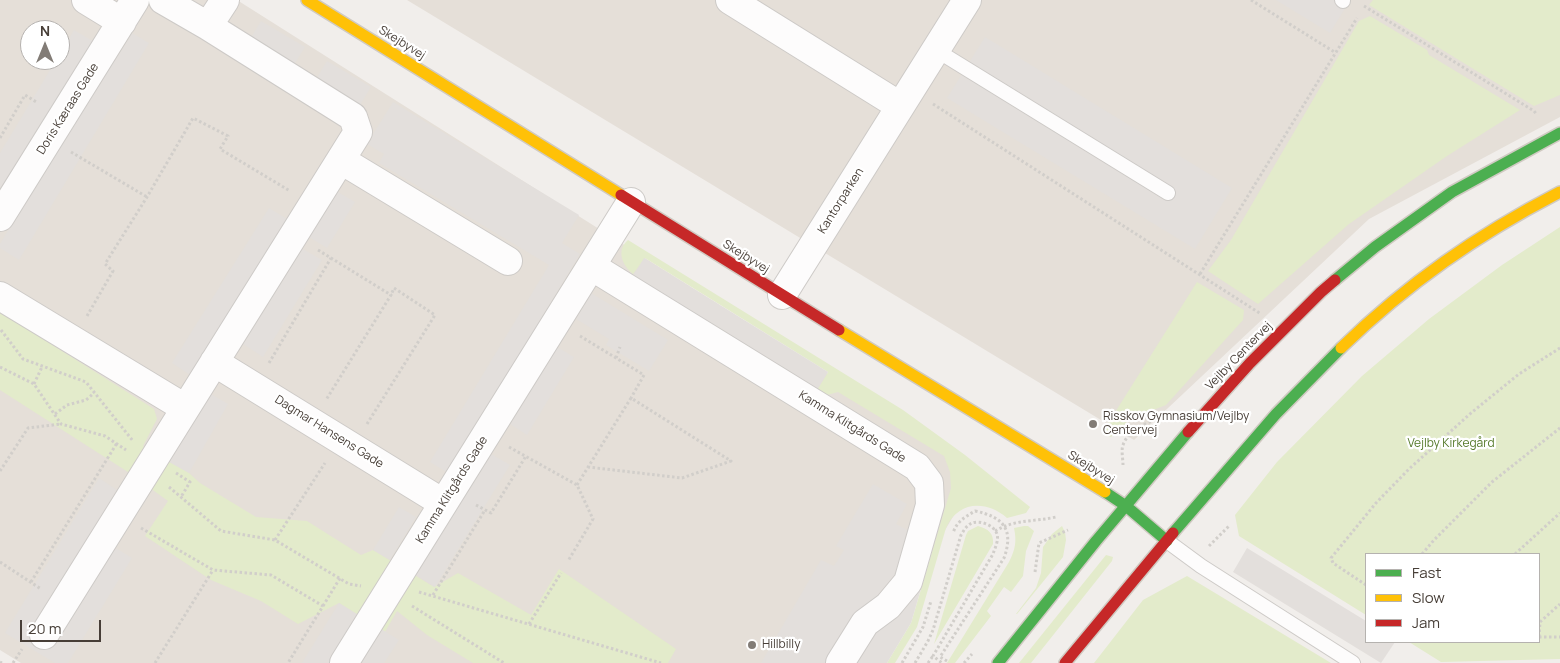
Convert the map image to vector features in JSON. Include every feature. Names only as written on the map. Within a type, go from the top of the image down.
[{"type":"street","points":[[86,0],[129,11]]},
{"type":"street","points":[[44,635],[358,132],[353,117],[163,0]]},
{"type":"street","points":[[208,26],[225,0]]},
{"type":"street","name":"Skejbyvej","points":[[307,0],[631,202],[1126,506],[1167,541]]},
{"type":"street","points":[[730,0],[905,98]]},
{"type":"street","name":"Kantorparken","points":[[782,295],[967,0]]},
{"type":"street","name":"Doris Kæraas Gade","points":[[0,217],[129,11]]},
{"type":"street","name":"Vejlby Centervej","points":[[998,663],[1222,392],[1321,292],[1375,247],[1452,192],[1560,133]]},
{"type":"street","points":[[341,160],[508,261]]},
{"type":"street","points":[[1065,663],[1248,445],[1295,393],[1344,344],[1413,284],[1475,239],[1560,192]]},
{"type":"street","name":"Kamma Klitgårds Gade","points":[[344,663],[631,202]]},
{"type":"street","name":"Kamma Klitgårds Gade","points":[[591,266],[917,467],[929,483],[930,505],[908,582],[888,606],[866,623],[840,663]]},
{"type":"street","points":[[0,296],[185,408]]},
{"type":"street","name":"Dagmar Hansens Gade","points":[[214,362],[347,443],[447,497]]},
{"type":"lane","points":[[936,50],[1168,193]]},
{"type":"lane","points":[[1167,541],[1196,562],[1353,663]]},
{"type":"path","points":[[1251,0],[1336,53]]},
{"type":"path","points":[[1200,274],[1368,0]]},
{"type":"path","points":[[1364,6],[1538,115]]},
{"type":"path","points":[[0,138],[25,95],[63,117]]},
{"type":"path","points":[[905,98],[1200,274],[1261,314]]},
{"type":"path","points":[[73,340],[113,271],[105,264],[194,118],[228,136],[220,149],[313,204]]},
{"type":"path","points":[[48,140],[147,197]]},
{"type":"path","points":[[294,235],[391,295]]},
{"type":"path","points":[[255,387],[331,258]]},
{"type":"path","points":[[274,540],[347,443],[435,315],[394,288],[313,422]]},
{"type":"path","points":[[557,321],[644,375],[577,485]]},
{"type":"path","points":[[0,329],[22,359],[86,382],[151,464],[181,497],[221,531],[274,540],[349,584],[388,591],[411,590],[433,595],[661,663]]},
{"type":"path","points":[[616,358],[620,347]]},
{"type":"path","points":[[1365,584],[1333,563],[1331,558],[1343,542],[1376,503],[1409,469],[1457,426],[1519,374],[1560,348]]},
{"type":"path","points":[[34,384],[42,366]]},
{"type":"path","points":[[0,367],[34,384],[61,424]]},
{"type":"path","points":[[54,414],[67,405],[86,400],[94,393]]},
{"type":"path","points":[[588,467],[682,478],[731,461],[631,398]]},
{"type":"path","points":[[0,472],[28,428],[61,424],[105,436],[151,464],[190,482],[181,497]]},
{"type":"path","points":[[1423,553],[1492,482],[1560,428]]},
{"type":"path","points":[[487,434],[577,485],[593,519],[568,561]]},
{"type":"path","points":[[31,582],[117,443]]},
{"type":"path","points":[[447,497],[491,513],[526,456]]},
{"type":"path","points":[[433,595],[485,510]]},
{"type":"path","points":[[947,661],[940,657],[1004,558],[1009,540],[1007,531],[998,519],[976,511],[962,518],[952,535]]},
{"type":"path","points":[[1515,553],[1560,512]]},
{"type":"path","points":[[118,516],[213,570],[272,575],[323,606]]},
{"type":"path","points":[[995,531],[1004,526],[1022,521],[1056,517]]},
{"type":"path","points":[[914,663],[928,641],[961,535],[967,526],[973,523],[980,522],[992,527],[997,533],[997,543],[993,554],[928,663]]},
{"type":"path","points":[[1196,562],[1230,525]]},
{"type":"path","points":[[0,562],[64,604]]},
{"type":"path","points":[[155,663],[213,570]]},
{"type":"path","points":[[529,624],[561,573]]},
{"type":"path","points":[[288,663],[340,578]]},
{"type":"path","points":[[388,591],[504,663]]},
{"type":"path","points":[[902,663],[923,627],[931,598]]},
{"type":"path","points":[[1540,622],[1560,604]]},
{"type":"path","points":[[1540,637],[1560,636]]},
{"type":"path","points":[[932,656],[942,663]]},
{"type":"shaded area","points":[[0,0],[237,0],[841,382],[976,478],[866,663],[21,663],[0,650]]},
{"type":"shaded area","points":[[407,0],[1560,0],[1560,117],[1369,219],[1134,440]]},
{"type":"shaded area","points":[[1276,0],[1350,0],[1330,33]]},
{"type":"shaded area","points":[[261,21],[305,47],[294,65],[250,39]]},
{"type":"shaded area","points":[[74,30],[118,56],[132,33],[149,43],[19,260],[0,248],[0,244],[24,203],[0,188],[0,153],[50,70],[70,70],[70,37]]},
{"type":"shaded area","points":[[985,37],[1232,188],[1195,249],[947,98]]},
{"type":"shaded area","points":[[327,61],[371,87],[360,105],[316,79]]},
{"type":"shaded area","points":[[393,102],[579,215],[562,243],[580,254],[448,473],[430,462],[549,265],[379,163],[384,154],[367,144]]},
{"type":"shaded area","points":[[336,191],[355,202],[327,248],[309,237]]},
{"type":"shaded area","points":[[269,208],[287,219],[190,375],[172,363]]},
{"type":"shaded area","points":[[301,248],[322,260],[263,357],[243,344]]},
{"type":"shaded area","points":[[644,258],[828,372],[817,390],[633,276]]},
{"type":"shaded area","points":[[591,293],[668,340],[649,371],[606,345],[609,339],[576,319]]},
{"type":"shaded area","points":[[557,347],[574,357],[527,435],[510,424]]},
{"type":"shaded area","points":[[209,393],[228,404],[189,473],[169,462]]},
{"type":"shaded area","points":[[491,454],[510,465],[435,587],[416,575]]},
{"type":"shaded area","points":[[99,478],[117,490],[91,533],[132,558],[68,663],[55,663],[5,633]]},
{"type":"shaded area","points":[[873,484],[907,504],[896,524],[934,544],[911,623],[887,663],[761,663],[821,560],[834,566],[844,550],[836,546]]},
{"type":"shaded area","points":[[399,507],[416,517],[390,560],[373,550]]},
{"type":"shaded area","points":[[1247,548],[1365,620],[1365,643],[1394,643],[1381,663],[1233,572]]},
{"type":"shaded area","points":[[339,603],[399,640],[384,663],[302,663]]},
{"type":"green space","points":[[1373,0],[1560,0],[1560,95],[1534,106],[1369,5]]},
{"type":"green space","points":[[1370,16],[1427,50],[1429,55],[1520,110],[1447,156],[1349,224],[1258,304],[1208,271],[1231,240],[1359,21]]},
{"type":"green space","name":"Vejlby Kirkegård","points":[[1560,227],[1560,659],[1441,662],[1411,643],[1540,643],[1540,553],[1365,553],[1365,614],[1239,536],[1235,515],[1277,462],[1362,376],[1429,319],[1502,265]]},
{"type":"green space","points":[[628,240],[903,410],[965,455],[1030,507],[1026,513],[1007,518],[990,508],[973,506],[965,508],[951,519],[946,528],[917,627],[895,663],[887,663],[911,623],[951,488],[950,472],[944,456],[838,392],[827,395],[817,390],[828,372],[645,258],[633,274],[623,262],[621,253],[624,244]]},
{"type":"green space","points":[[1197,282],[1244,310],[1243,320],[1166,405],[1130,419],[1111,437],[1102,433]]},
{"type":"green space","points":[[0,312],[154,409],[157,419],[143,446],[189,473],[200,483],[256,517],[307,521],[361,555],[373,550],[434,587],[458,573],[531,615],[559,569],[676,649],[668,663],[473,663],[427,635],[397,611],[385,632],[339,603],[298,624],[261,601],[211,580],[145,536],[168,501],[128,472],[0,390]]},
{"type":"green space","points":[[978,526],[990,532],[993,544],[934,644],[966,535],[968,531]]},
{"type":"green space","points":[[1028,526],[1034,531],[1026,551],[1023,576],[1011,592],[1004,587],[987,611],[991,616],[955,663],[947,663],[1013,554],[1015,546],[1014,528]]},
{"type":"green space","points":[[1062,526],[1066,540],[1063,557],[1016,614],[1036,588],[1041,573],[1043,547],[1052,534]]},
{"type":"green space","points":[[1106,555],[1113,557],[1112,561],[1031,663],[1019,663]]},
{"type":"green space","points":[[1187,576],[1331,663],[1094,663],[1143,600]]},
{"type":"traffic: fast","points":[[1335,280],[1375,247],[1452,192],[1560,133]]},
{"type":"traffic: fast","points":[[1173,533],[1276,414],[1341,348]]},
{"type":"traffic: fast","points":[[998,663],[1096,541],[1188,432]]},
{"type":"traffic: fast","points":[[1105,492],[1126,506],[1167,541]]},
{"type":"traffic: slow","points":[[307,0],[621,195]]},
{"type":"traffic: slow","points":[[1341,348],[1392,302],[1444,262],[1500,225],[1560,192]]},
{"type":"traffic: slow","points":[[839,330],[1105,492]]},
{"type":"traffic: jam","points":[[621,195],[839,330]]},
{"type":"traffic: jam","points":[[1188,432],[1250,363],[1335,280]]},
{"type":"traffic: jam","points":[[1065,663],[1173,533]]},
{"type":"place","name":"Risskov Gymnasium/Vejlby Centervej","points":[[1093,424]]},
{"type":"place","name":"Hillbilly","points":[[752,645]]}]
